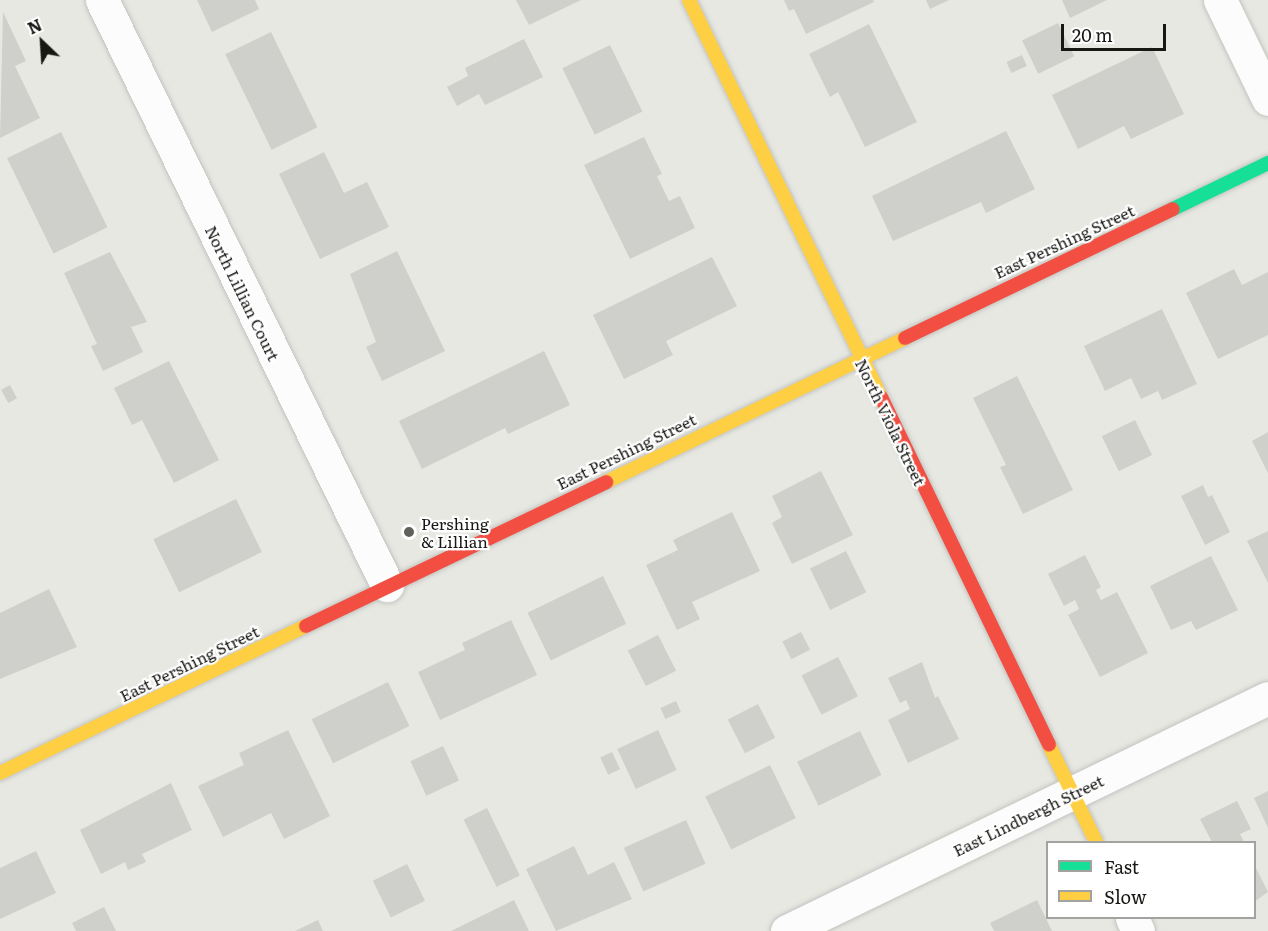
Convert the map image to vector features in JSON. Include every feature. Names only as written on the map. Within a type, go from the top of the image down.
[{"type":"street","name":"North Lillian Court","points":[[102,0],[387,585]]},
{"type":"street","name":"North Viola Street","points":[[689,0],[1095,841]]},
{"type":"street","points":[[1220,0],[1268,99]]},
{"type":"street","name":"East Pershing Street","points":[[0,773],[860,357],[1268,163]]},
{"type":"street","name":"East Lindbergh Street","points":[[787,931],[1268,698]]},
{"type":"building","points":[[197,0],[255,0],[259,9],[212,32]]},
{"type":"building","points":[[516,0],[581,0],[529,25]]},
{"type":"building","points":[[784,0],[873,0],[874,2],[806,34],[794,9],[789,11]]},
{"type":"building","points":[[926,0],[949,0],[930,9]]},
{"type":"building","points":[[1062,0],[1107,0],[1070,18]]},
{"type":"building","points":[[3,12],[26,61],[15,66],[40,118],[0,138]]},
{"type":"building","points":[[1058,23],[1074,56],[1038,74],[1022,41]]},
{"type":"building","points":[[869,24],[917,122],[865,147],[838,92],[830,97],[809,54]]},
{"type":"building","points":[[271,32],[317,127],[272,150],[225,54]]},
{"type":"building","points":[[524,39],[543,77],[485,105],[479,94],[457,106],[447,87],[468,76],[465,68]]},
{"type":"building","points":[[610,45],[642,112],[595,135],[562,68]]},
{"type":"building","points":[[1152,47],[1184,114],[1131,139],[1124,126],[1078,149],[1052,95]]},
{"type":"building","points":[[1022,55],[1027,66],[1011,73],[1006,62]]},
{"type":"building","points":[[1006,131],[1035,189],[986,213],[981,202],[893,241],[872,196]]},
{"type":"building","points":[[61,132],[107,227],[54,254],[7,158]]},
{"type":"building","points":[[644,137],[662,174],[657,176],[669,201],[680,196],[695,228],[630,259],[584,165]]},
{"type":"building","points":[[324,152],[344,193],[367,182],[389,227],[320,259],[279,174]]},
{"type":"building","points":[[397,251],[445,351],[382,381],[366,347],[376,342],[350,274]]},
{"type":"building","points":[[110,252],[147,322],[131,327],[143,352],[103,371],[91,346],[97,344],[64,273]]},
{"type":"building","points":[[712,257],[737,306],[666,341],[673,355],[624,379],[593,315]]},
{"type":"building","points":[[1234,269],[1242,285],[1268,272],[1268,335],[1218,359],[1186,293]]},
{"type":"building","points":[[1162,309],[1197,384],[1162,400],[1158,391],[1141,399],[1131,378],[1105,391],[1084,346]]},
{"type":"building","points":[[544,351],[570,405],[508,434],[505,428],[422,469],[399,421]]},
{"type":"building","points":[[169,361],[219,460],[174,483],[142,420],[132,425],[114,388]]},
{"type":"building","points":[[1017,376],[1073,490],[1023,514],[1000,467],[1006,465],[973,398]]},
{"type":"building","points":[[10,385],[17,398],[8,403],[1,390]]},
{"type":"building","points":[[1135,420],[1152,455],[1119,471],[1102,436]]},
{"type":"building","points":[[1268,432],[1268,473],[1252,441]]},
{"type":"building","points":[[821,471],[853,535],[792,564],[772,523],[782,517],[772,496]]},
{"type":"building","points":[[1203,485],[1208,497],[1212,495],[1230,532],[1205,545],[1181,496]]},
{"type":"building","points":[[236,499],[262,552],[179,592],[153,539]]},
{"type":"building","points":[[732,512],[760,571],[692,602],[700,619],[677,630],[646,565],[678,550],[673,540]]},
{"type":"building","points":[[1268,531],[1268,583],[1247,541]]},
{"type":"building","points":[[846,551],[866,592],[830,610],[810,569]]},
{"type":"building","points":[[1085,555],[1101,587],[1096,590],[1101,600],[1117,592],[1148,653],[1100,677],[1068,615],[1079,609],[1075,600],[1064,606],[1048,574]]},
{"type":"building","points":[[1211,556],[1238,610],[1196,630],[1191,621],[1171,630],[1150,586]]},
{"type":"building","points":[[603,576],[626,624],[551,660],[528,613]]},
{"type":"building","points":[[49,589],[77,647],[0,679],[0,613]]},
{"type":"building","points":[[511,620],[537,675],[440,720],[418,672],[465,650],[462,643]]},
{"type":"building","points":[[801,632],[810,650],[791,659],[782,642]]},
{"type":"building","points":[[658,635],[676,671],[646,686],[628,650]]},
{"type":"building","points":[[838,657],[858,696],[821,715],[801,676]]},
{"type":"building","points":[[922,662],[935,698],[938,696],[959,739],[908,763],[888,720],[910,709],[906,700],[900,703],[888,678]]},
{"type":"building","points":[[388,682],[409,726],[333,763],[312,719]]},
{"type":"building","points":[[676,701],[681,712],[665,719],[660,708]]},
{"type":"building","points":[[758,704],[775,738],[745,753],[728,719]]},
{"type":"building","points":[[288,730],[330,816],[284,839],[271,813],[223,837],[198,786],[244,765],[239,753]]},
{"type":"building","points":[[658,730],[677,770],[636,789],[617,749]]},
{"type":"building","points":[[860,731],[881,775],[819,806],[797,762]]},
{"type":"building","points":[[443,746],[459,780],[426,796],[410,761]]},
{"type":"building","points":[[612,752],[620,769],[608,775],[600,757]]},
{"type":"building","points":[[770,765],[796,818],[731,850],[705,797]]},
{"type":"building","points":[[171,783],[192,830],[142,854],[146,862],[128,870],[125,862],[101,874],[80,830]]},
{"type":"building","points":[[1268,791],[1268,828],[1254,798]]},
{"type":"building","points":[[1237,801],[1251,829],[1240,834],[1244,841],[1211,841],[1200,819]]},
{"type":"building","points":[[487,808],[520,875],[497,887],[464,819]]},
{"type":"building","points":[[686,820],[706,864],[643,892],[624,848]]},
{"type":"building","points":[[574,846],[588,875],[614,862],[632,899],[556,931],[526,869]]},
{"type":"building","points":[[36,851],[56,893],[0,919],[0,868]]},
{"type":"building","points":[[407,864],[425,901],[391,918],[373,881]]},
{"type":"building","points":[[1256,868],[1268,892],[1256,901]]},
{"type":"building","points":[[514,900],[529,931],[451,931]]},
{"type":"building","points":[[1037,900],[1052,931],[994,931],[990,923]]},
{"type":"building","points":[[104,907],[116,931],[76,931],[72,923]]},
{"type":"building","points":[[318,920],[323,931],[295,931]]},
{"type":"traffic: fast","points":[[1173,209],[1268,163]]},
{"type":"traffic: slow","points":[[689,0],[881,397]]},
{"type":"traffic: slow","points":[[606,482],[905,338]]},
{"type":"traffic: slow","points":[[0,773],[306,626]]},
{"type":"traffic: slow","points":[[1049,745],[1096,841]]},
{"type":"traffic: jam","points":[[905,338],[1173,209]]},
{"type":"traffic: jam","points":[[881,397],[1049,745]]},
{"type":"traffic: jam","points":[[306,626],[606,482]]},
{"type":"place","name":"Pershing & Lillian","points":[[409,532]]}]
